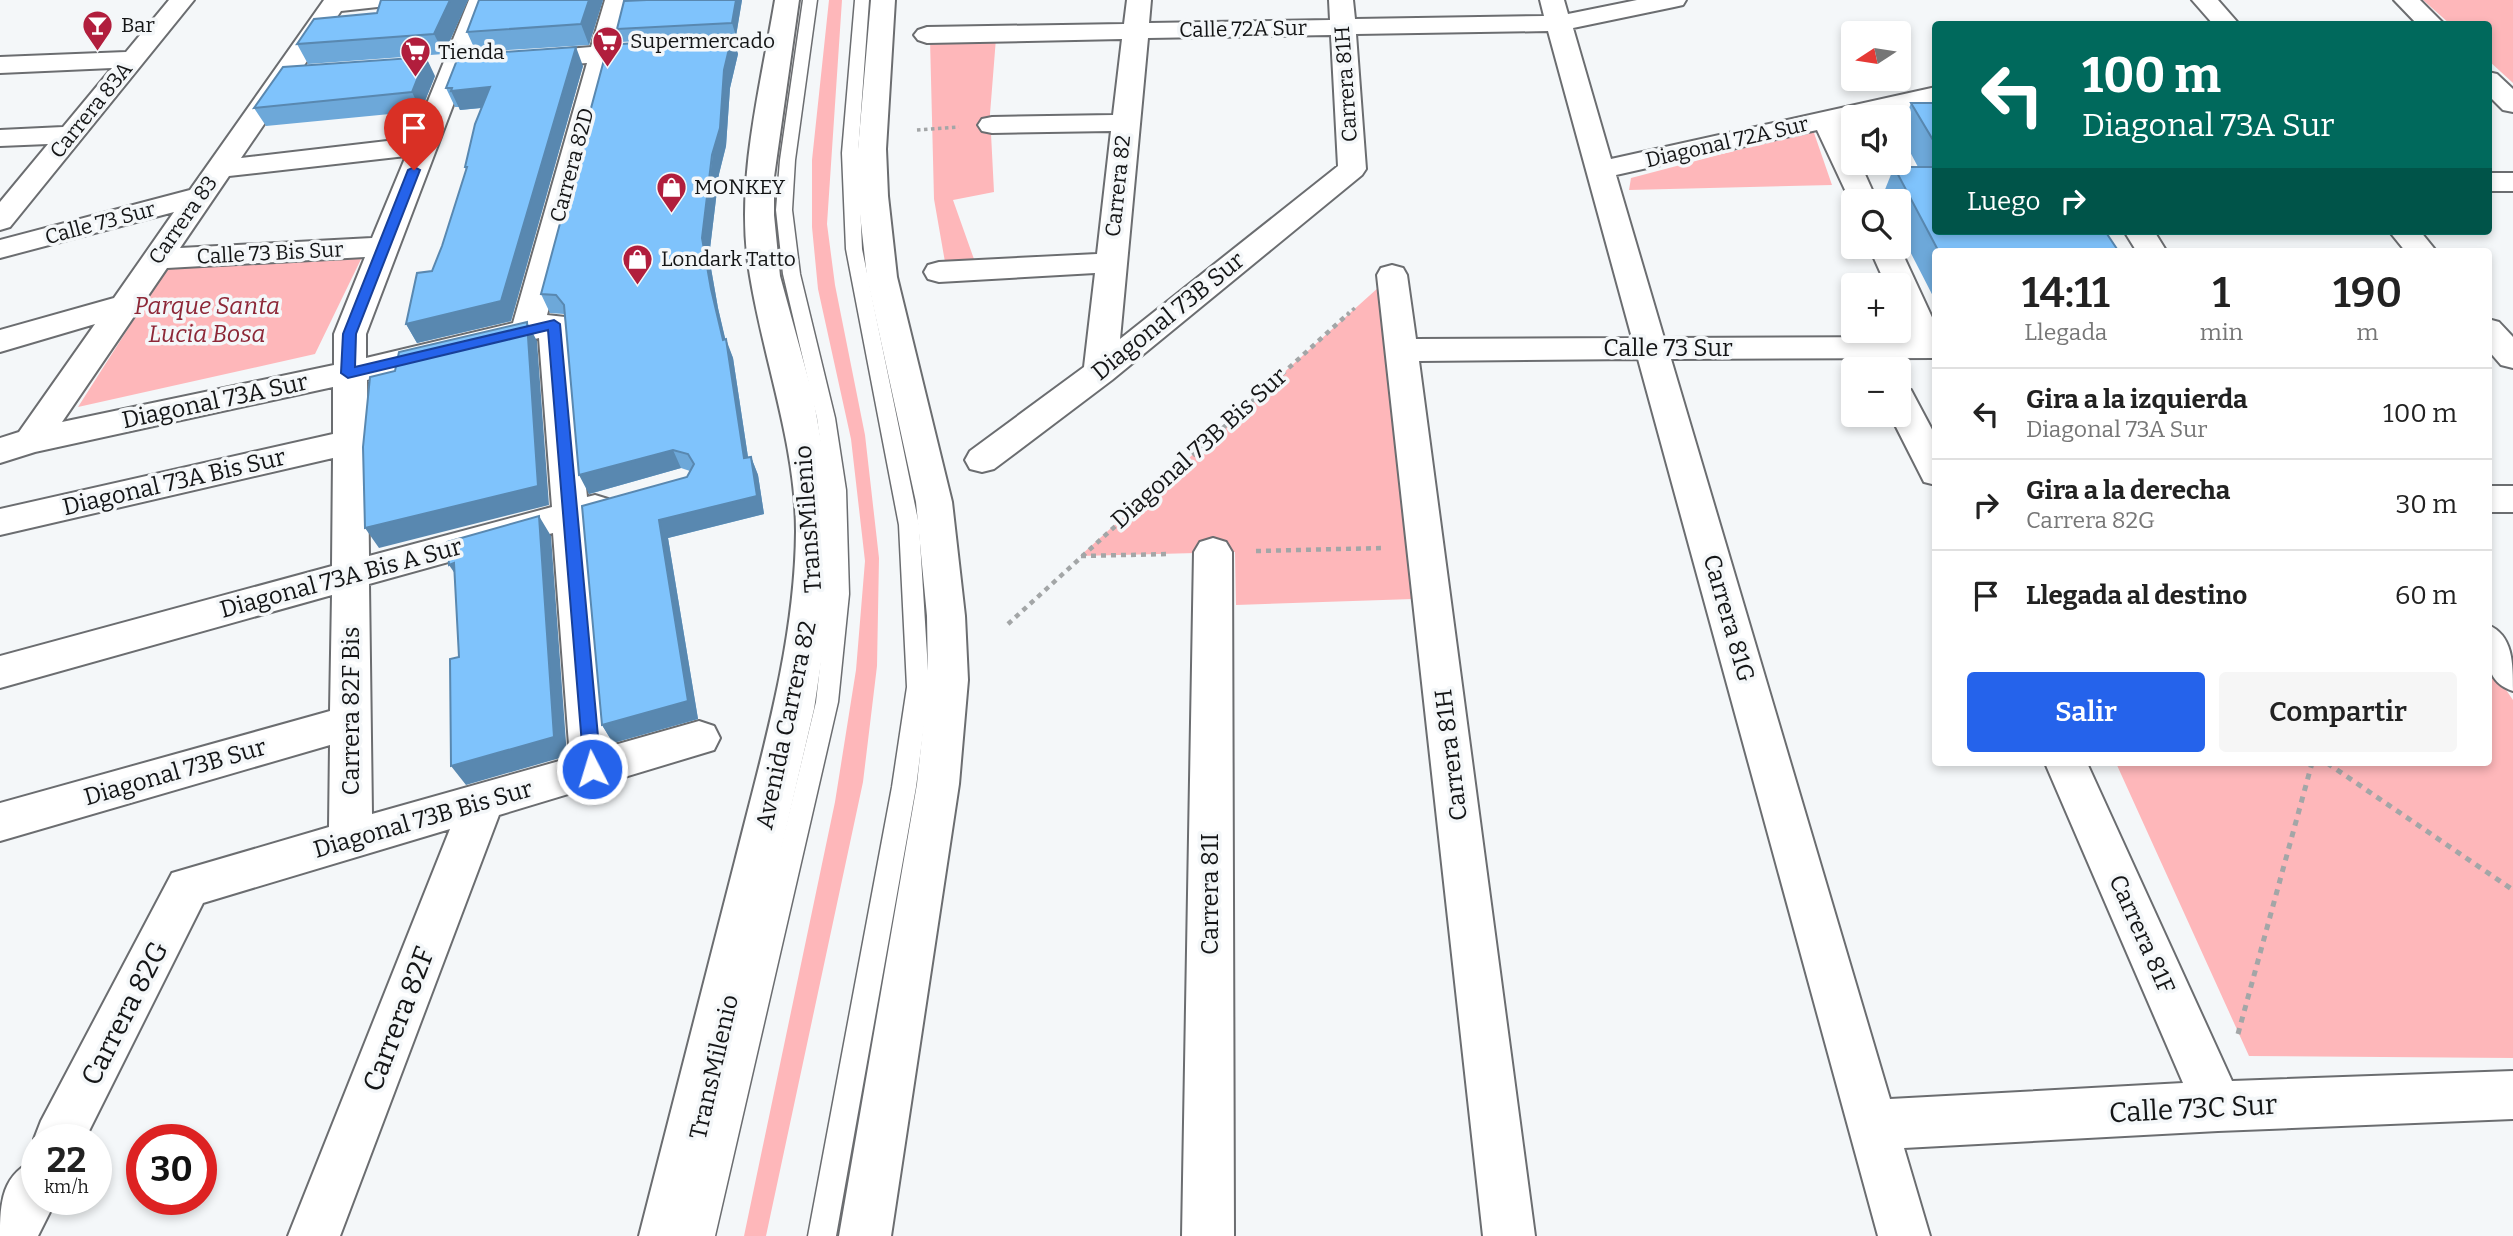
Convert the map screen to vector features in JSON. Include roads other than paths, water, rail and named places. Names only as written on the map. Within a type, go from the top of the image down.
[{"type":"street","name":"Carrera 83A","points":[[0,221],[182,0]]},
{"type":"street","points":[[335,2],[387,0]]},
{"type":"street","points":[[348,373],[350,334],[481,0]]},
{"type":"street","name":"Carrera 82D","points":[[592,769],[571,514],[541,327],[602,54],[617,0]]},
{"type":"street","name":"Avenida Carrera 82","points":[[665,1236],[794,709],[810,609],[814,530],[808,470],[796,396],[765,276],[759,215],[760,177],[787,0]]},
{"type":"street","points":[[865,1236],[938,784],[948,680],[946,616],[934,502],[882,277],[873,196],[872,149],[883,0]]},
{"type":"street","name":"Carrera 82","points":[[1100,372],[1139,0]]},
{"type":"street","name":"Carrera 81H","points":[[1340,0],[1352,169]]},
{"type":"street","name":"Calle 72A Sur","points":[[927,35],[1342,27],[1556,12],[1674,0]]},
{"type":"street","points":[[2204,0],[2223,21]]},
{"type":"street","points":[[2406,0],[2428,21]]},
{"type":"street","name":"Carrera 83","points":[[15,446],[125,305],[219,169],[297,75],[335,2]]},
{"type":"street","name":"Carrera 81G","points":[[1556,12],[1904,1236]]},
{"type":"street","points":[[509,61],[680,49]]},
{"type":"street","points":[[0,65],[133,59]]},
{"type":"street","points":[[2492,84],[2513,104]]},
{"type":"street","name":"Diagonal 72A Sur","points":[[1601,170],[1932,95]]},
{"type":"street","points":[[1826,119],[1858,189]]},
{"type":"street","points":[[992,125],[1125,123]]},
{"type":"street","points":[[0,138],[70,135]]},
{"type":"street","points":[[219,169],[424,145]]},
{"type":"street","name":"Diagonal 73B Sur","points":[[982,460],[1100,372],[1352,169]]},
{"type":"street","points":[[2492,182],[2513,182]]},
{"type":"street","name":"Calle 73 Sur","points":[[0,249],[200,196]]},
{"type":"street","name":"Calle 73 Bis Sur","points":[[157,259],[384,247]]},
{"type":"street","points":[[1890,259],[1932,347]]},
{"type":"street","points":[[939,272],[1110,263]]},
{"type":"street","name":"Carrera 81H","points":[[1392,275],[1509,1236]]},
{"type":"street","points":[[0,341],[125,305]]},
{"type":"street","name":"Diagonal 73A Sur","points":[[15,446],[348,373],[541,327]]},
{"type":"street","name":"Calle 73 Sur","points":[[1884,357],[1932,347]]},
{"type":"street","name":"Calle 73 Sur","points":[[1401,350],[1652,348],[1856,357]]},
{"type":"street","name":"Carrera 82F Bis","points":[[348,373],[351,839]]},
{"type":"street","points":[[1911,422],[1932,464]]},
{"type":"street","name":"Diagonal 73A Bis Sur","points":[[0,522],[349,442]]},
{"type":"street","name":"Diagonal 73A Bis A Sur","points":[[0,672],[632,497]]},
{"type":"street","points":[[2492,499],[2513,499]]},
{"type":"street","name":"Carrera 81I","points":[[1208,1236],[1213,552]]},
{"type":"street","points":[[2492,646],[2513,675]]},
{"type":"street","name":"Diagonal 73B Sur","points":[[0,822],[351,722]]},
{"type":"street","name":"Diagonal 73B Bis Sur","points":[[188,887],[699,738]]},
{"type":"street","name":"Carrera 81F","points":[[2067,766],[2218,1106]]},
{"type":"street","name":"Carrera 82F","points":[[314,1236],[482,802]]},
{"type":"street","name":"Carrera 82G","points":[[68,1124],[188,887]]},
{"type":"street","name":"Calle 73C Sur","points":[[1873,1125],[2218,1106],[2513,1095]]},
{"type":"street","points":[[10,1236],[21,1215]]},
{"type":"lane","name":"TransMilenio","points":[[701,1236],[827,702],[837,634],[841,544],[836,480],[826,417],[788,252],[785,223],[790,140],[810,0]]},
{"type":"lane","points":[[822,1236],[904,788],[918,687],[918,631],[909,526],[861,296],[855,249],[850,153],[862,0]]},
{"type":"place","name":"Bar","points":[[98,52]]},
{"type":"place","name":"Supermercado","points":[[607,68]]},
{"type":"place","name":"Tienda","points":[[415,79]]},
{"type":"place","name":"MONKEY","points":[[671,214]]},
{"type":"place","name":"Londark Tatto","points":[[638,286]]},
{"type":"park label","name":"Parque Santa Lucia Bosa","points":[[207,320]]}]
